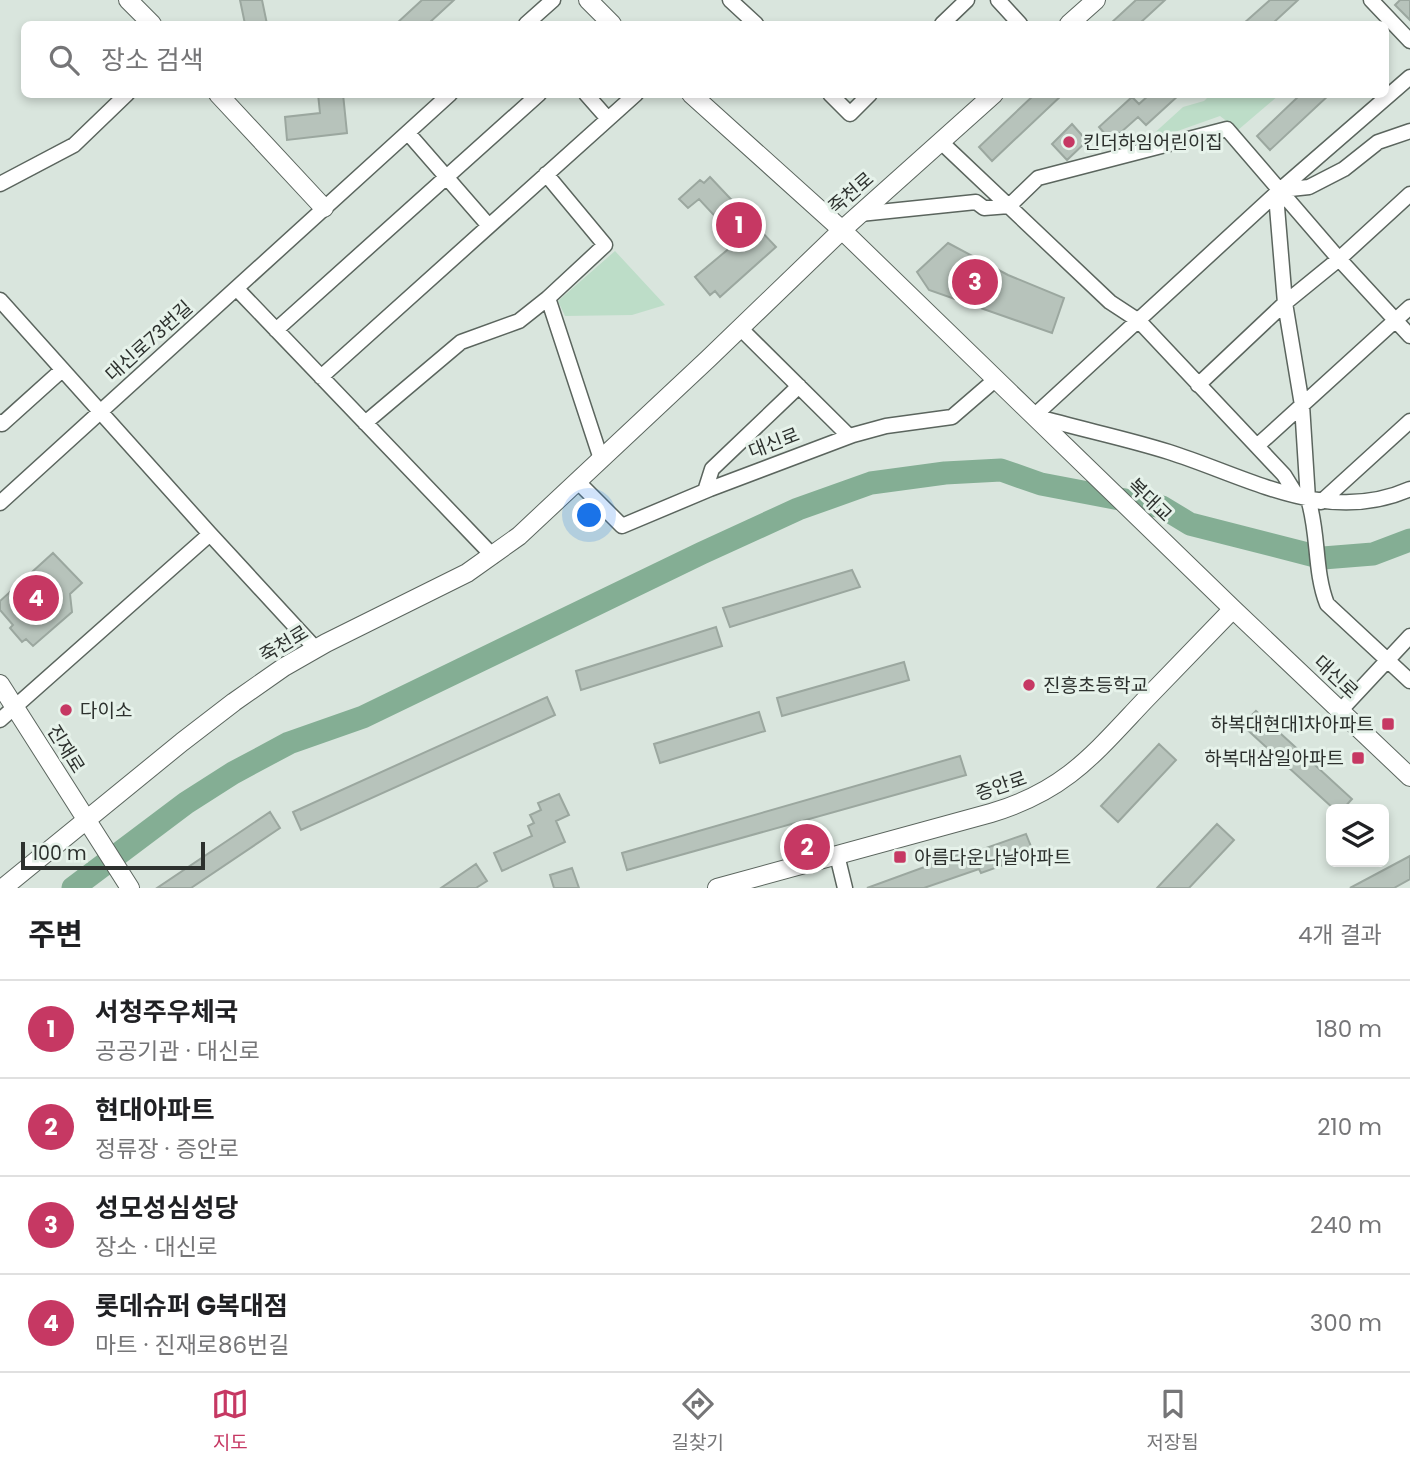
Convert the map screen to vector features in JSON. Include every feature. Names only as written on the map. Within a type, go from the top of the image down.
[{"type":"street","points":[[128,0],[149,21]]},
{"type":"street","points":[[529,21],[553,0]]},
{"type":"street","points":[[588,0],[609,21]]},
{"type":"street","points":[[730,0],[753,21]]},
{"type":"street","points":[[945,21],[967,0]]},
{"type":"street","points":[[998,0],[1017,21]]},
{"type":"street","points":[[1072,21],[1096,0]]},
{"type":"street","points":[[1371,0],[1410,41]]},
{"type":"street","points":[[1389,95],[1410,77]]},
{"type":"street","points":[[0,184],[74,145],[123,98]]},
{"type":"street","points":[[222,98],[324,208]]},
{"type":"street","name":"대신로73번길","points":[[0,503],[446,98]]},
{"type":"street","points":[[276,330],[535,98]]},
{"type":"street","points":[[590,98],[608,119]]},
{"type":"street","points":[[321,377],[632,98]]},
{"type":"street","points":[[695,98],[842,230],[1036,418],[1122,437],[1177,454],[1309,503],[1367,502],[1410,489]]},
{"type":"street","points":[[834,98],[850,114],[866,98]]},
{"type":"street","name":"죽천로","points":[[3,888],[234,702],[284,667],[467,572],[519,536],[842,230],[990,98]]},
{"type":"street","points":[[1036,418],[1281,190],[1386,98]]},
{"type":"street","points":[[860,214],[976,202],[984,208],[1009,206],[1038,178],[1227,129],[1339,259],[1410,336]]},
{"type":"street","points":[[1281,190],[1309,187],[1344,169],[1378,142],[1410,131]]},
{"type":"street","points":[[408,132],[489,226]]},
{"type":"street","points":[[942,142],[1110,302],[1139,321],[1309,503]]},
{"type":"street","points":[[365,423],[461,342],[519,321],[548,299],[605,245],[546,174]]},
{"type":"street","points":[[1281,190],[1277,207],[1285,303],[1302,405],[1309,503],[1321,589],[1327,604],[1410,681]]},
{"type":"street","points":[[1198,385],[1285,303],[1339,259],[1410,194]]},
{"type":"street","points":[[237,289],[493,556]]},
{"type":"street","points":[[548,299],[601,459]]},
{"type":"street","points":[[0,300],[316,649]]},
{"type":"street","points":[[1257,446],[1410,307]]},
{"type":"street","points":[[740,328],[849,436]]},
{"type":"street","points":[[0,422],[2,424],[62,370]]},
{"type":"street","name":"대신로","points":[[577,481],[622,526],[849,436],[886,426],[953,417],[996,379]]},
{"type":"street","points":[[705,491],[712,469],[799,386]]},
{"type":"street","name":"복대교","points":[[1036,418],[1233,609]]},
{"type":"street","points":[[1309,503],[1410,421]]},
{"type":"street","points":[[0,720],[210,534]]},
{"type":"street","name":"대신로","points":[[1233,609],[1410,777]]},
{"type":"street","name":"증안로","points":[[717,888],[1021,804],[1043,793],[1084,764],[1233,609]]},
{"type":"street","points":[[1340,710],[1410,636]]},
{"type":"street","name":"진재로","points":[[0,684],[129,886]]},
{"type":"street","points":[[838,855],[845,888]]},
{"type":"green space","points":[[1207,98],[1275,98],[1238,130],[1220,116],[1172,133],[1150,137],[1183,107]]},
{"type":"green space","points":[[615,251],[665,305],[632,315],[565,316],[558,301]]},
{"type":"building","points":[[240,0],[262,0],[266,21],[244,21]]},
{"type":"building","points":[[422,0],[454,0],[431,21],[399,21]]},
{"type":"building","points":[[1136,0],[1165,0],[1142,21],[1113,21]]},
{"type":"building","points":[[1270,0],[1298,0],[1275,21],[1246,21]]},
{"type":"building","points":[[1400,0],[1410,0],[1410,20],[1395,5]]},
{"type":"building","points":[[318,98],[343,98],[347,133],[287,140],[285,117],[320,113]]},
{"type":"building","points":[[1031,98],[1059,98],[992,161],[979,147]]},
{"type":"building","points":[[1131,98],[1139,104],[1146,98],[1176,98],[1146,125],[1138,117],[1111,141],[1099,127]]},
{"type":"building","points":[[1297,98],[1326,98],[1270,150],[1257,136]]},
{"type":"building","name":"킨더하임어린이집","points":[[1072,124],[1087,141],[1067,160],[1052,144]]},
{"type":"building","points":[[710,177],[776,247],[720,297],[715,291],[710,295],[695,277],[738,241],[699,199],[688,208],[679,199],[700,180],[704,183]]},
{"type":"building","points":[[948,243],[1008,275],[1064,298],[1052,333],[929,290],[917,272]]},
{"type":"building","points":[[53,553],[82,583],[70,594],[72,612],[33,646],[26,639],[22,642],[10,628],[13,625],[0,610],[0,601]]},
{"type":"building","points":[[852,570],[860,587],[730,627],[723,608]]},
{"type":"building","points":[[716,627],[722,646],[581,690],[576,671]]},
{"type":"building","points":[[904,662],[909,680],[782,716],[777,698]]},
{"type":"building","points":[[547,697],[555,715],[301,830],[293,812]]},
{"type":"building","points":[[1256,711],[1352,799],[1348,804],[1329,804],[1242,725]]},
{"type":"building","points":[[759,712],[765,731],[660,763],[654,744]]},
{"type":"building","points":[[1159,744],[1176,760],[1118,822],[1101,806]]},
{"type":"building","points":[[960,756],[966,775],[627,870],[622,853]]},
{"type":"building","points":[[559,794],[569,815],[556,821],[565,842],[502,871],[494,853],[532,836],[528,826],[534,823],[530,815],[541,810],[538,803]]},
{"type":"building","points":[[270,812],[280,828],[191,888],[157,888]]},
{"type":"building","points":[[1217,824],[1234,840],[1189,888],[1157,888]]},
{"type":"building","points":[[1026,834],[1034,854],[981,873],[979,869],[924,888],[867,888],[971,850],[972,853]]},
{"type":"building","points":[[1410,856],[1410,879],[1394,888],[1350,888]]},
{"type":"building","points":[[476,864],[487,881],[476,888],[441,888]]},
{"type":"building","points":[[572,868],[579,888],[554,888],[550,875]]},
{"type":"waterway","points":[[73,888],[186,803],[233,773],[289,743],[363,717],[702,553],[798,509],[871,483],[945,473],[1001,470],[1041,484],[1162,507],[1190,524],[1323,558],[1373,554],[1410,540]]},
{"type":"place","name":"킨더하임어린이집","points":[[1069,142]]},
{"type":"place","name":"서청주우체국","points":[[739,225]]},
{"type":"place","name":"성모성심성당","points":[[975,282]]},
{"type":"place","name":"롯데슈퍼 G복대점","points":[[36,598]]},
{"type":"place","name":"진흥초등학교","points":[[1029,685]]},
{"type":"place","name":"다이소","points":[[66,710]]},
{"type":"place","name":"하복대현대1차아파트","points":[[1388,724]]},
{"type":"place","name":"하복대삼일아파트","points":[[1358,758]]},
{"type":"place","name":"현대아파트","points":[[807,847]]},
{"type":"place","name":"아름다운나날아파트","points":[[900,857]]}]
